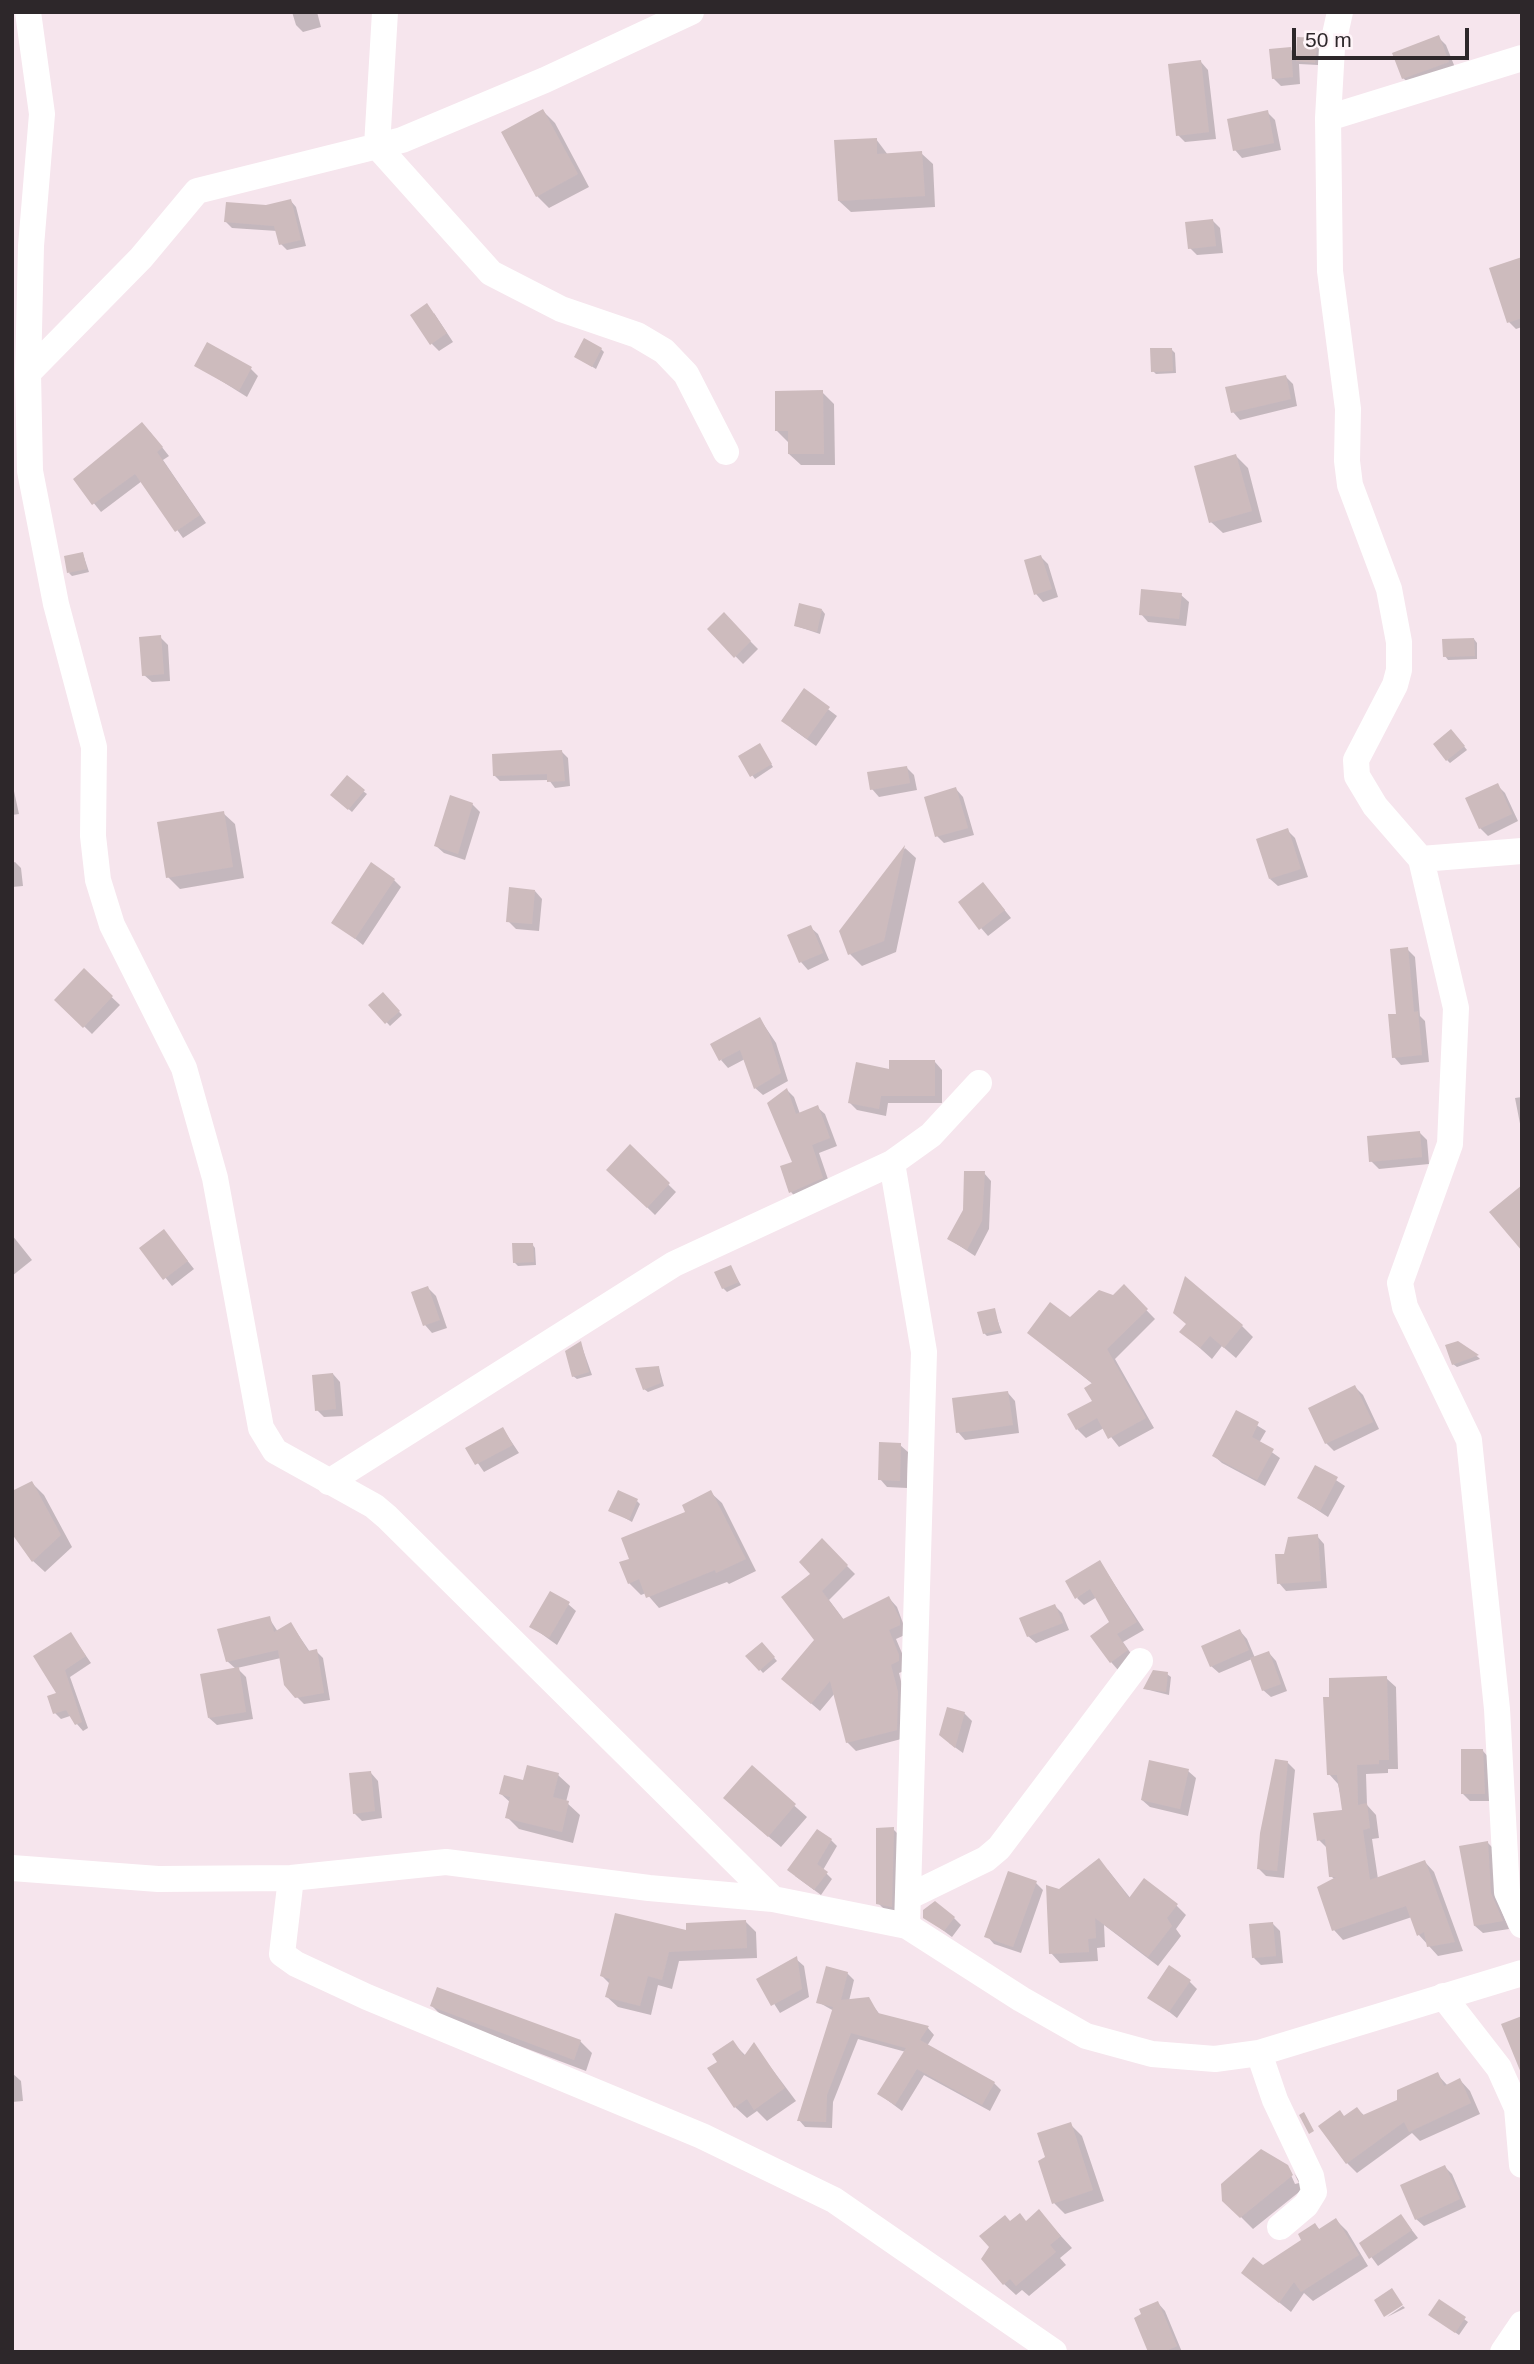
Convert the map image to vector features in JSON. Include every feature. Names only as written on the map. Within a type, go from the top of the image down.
[{"type":"street","points":[[28,12],[42,114],[31,246],[28,373],[30,471],[56,604],[94,747],[93,836],[98,880],[112,925],[184,1068],[215,1178],[261,1427],[275,1451],[374,1506],[387,1517],[772,1899]]},
{"type":"street","points":[[385,12],[377,146],[491,273],[561,309],[637,335],[664,352],[685,374],[726,452]]},
{"type":"street","points":[[28,373],[141,257],[197,191],[401,140],[533,85],[691,12]]},
{"type":"street","points":[[1340,12],[1332,48],[1328,118],[1330,271],[1348,409],[1346,443],[1350,485],[1389,589],[1399,642],[1399,670],[1395,685],[1356,760],[1357,776],[1375,806],[1422,859],[1456,1008],[1450,1144],[1400,1283],[1405,1307],[1469,1440],[1497,1709],[1507,1892],[1522,1925]]},
{"type":"street","points":[[1328,118],[1522,58]]},
{"type":"street","points":[[1422,859],[1522,851]]},
{"type":"street","points":[[329,1482],[674,1264],[892,1163],[931,1135],[979,1083]]},
{"type":"street","points":[[892,1163],[924,1352],[907,1926]]},
{"type":"street","points":[[908,1897],[986,1859],[999,1847],[1140,1661]]},
{"type":"street","points":[[12,1868],[158,1879],[291,1878],[446,1862],[649,1888],[772,1899],[907,1926],[1086,2036],[1152,2054],[1215,2059],[1259,2053],[1522,1973]]},
{"type":"street","points":[[291,1878],[282,1954],[296,1964],[367,1997],[702,2136],[834,2200],[1054,2352]]},
{"type":"street","points":[[1443,1996],[1499,2068],[1517,2108],[1522,2165]]},
{"type":"street","points":[[1259,2053],[1275,2100],[1311,2176],[1314,2192],[1306,2205],[1280,2227]]},
{"type":"street","points":[[1503,2352],[1522,2324]]},
{"type":"building","points":[[1439,35],[1449,62],[1402,79],[1392,53]]},
{"type":"building","points":[[1297,37],[1318,38],[1315,63],[1296,61]]},
{"type":"building","points":[[1291,47],[1293,77],[1272,79],[1269,49]]},
{"type":"building","points":[[1201,60],[1209,132],[1176,136],[1168,64]]},
{"type":"building","points":[[543,109],[578,174],[536,197],[501,132]]},
{"type":"building","points":[[1268,110],[1274,143],[1233,151],[1227,119]]},
{"type":"building","points":[[877,138],[877,154],[922,151],[925,196],[838,201],[834,140]]},
{"type":"building","points":[[291,199],[301,240],[279,245],[274,226],[224,222],[226,202],[266,205]]},
{"type":"building","points":[[1213,219],[1216,246],[1188,249],[1185,222]]},
{"type":"building","points":[[1522,257],[1522,318],[1507,323],[1489,268]]},
{"type":"building","points":[[427,303],[447,333],[430,345],[410,315]]},
{"type":"building","points":[[584,338],[602,348],[592,367],[574,357]]},
{"type":"building","points":[[207,342],[252,367],[239,391],[194,366]]},
{"type":"building","points":[[1150,348],[1172,348],[1173,371],[1151,372]]},
{"type":"building","points":[[1286,375],[1291,399],[1231,413],[1225,387]]},
{"type":"building","points":[[823,390],[824,454],[788,454],[788,431],[775,431],[775,391]]},
{"type":"building","points":[[142,422],[163,447],[157,452],[200,515],[175,532],[135,474],[92,505],[73,479]]},
{"type":"building","points":[[1236,454],[1252,511],[1209,523],[1194,466]]},
{"type":"building","points":[[83,552],[87,569],[67,573],[64,556]]},
{"type":"building","points":[[1041,555],[1052,589],[1034,595],[1024,560]]},
{"type":"building","points":[[1141,589],[1182,593],[1179,619],[1139,615]]},
{"type":"building","points":[[799,603],[822,609],[817,632],[794,626]]},
{"type":"building","points":[[724,612],[751,641],[734,658],[707,629]]},
{"type":"building","points":[[161,635],[164,674],[142,676],[139,637]]},
{"type":"building","points":[[1474,638],[1475,656],[1443,657],[1442,639]]},
{"type":"building","points":[[804,688],[830,707],[807,739],[781,721]]},
{"type":"building","points":[[1451,729],[1465,746],[1446,761],[1433,744]]},
{"type":"building","points":[[760,743],[772,764],[750,777],[738,756]]},
{"type":"building","points":[[562,750],[565,781],[547,782],[547,774],[493,776],[492,754]]},
{"type":"building","points":[[907,766],[910,783],[870,790],[867,772]]},
{"type":"building","points":[[347,775],[365,790],[348,810],[330,795]]},
{"type":"building","points":[[1498,783],[1512,814],[1479,829],[1465,798]]},
{"type":"building","points":[[956,787],[968,828],[935,837],[924,797]]},
{"type":"building","points":[[450,795],[473,803],[458,854],[434,846]]},
{"type":"building","points":[[224,811],[233,867],[166,878],[157,822]]},
{"type":"building","points":[[1288,828],[1301,869],[1269,879],[1256,839]]},
{"type":"building","points":[[905,845],[884,941],[848,955],[839,931]]},
{"type":"building","points":[[371,862],[395,879],[355,939],[331,923]]},
{"type":"building","points":[[983,882],[1005,910],[979,930],[958,902]]},
{"type":"building","points":[[509,887],[535,890],[532,924],[506,922]]},
{"type":"building","points":[[811,925],[823,953],[799,963],[787,935]]},
{"type":"building","points":[[1408,947],[1414,1012],[1418,1011],[1422,1055],[1392,1058],[1388,1014],[1396,1014],[1390,949]]},
{"type":"building","points":[[84,968],[113,996],[83,1028],[54,1000]]},
{"type":"building","points":[[383,992],[400,1011],[385,1024],[368,1005]]},
{"type":"building","points":[[760,1017],[769,1034],[781,1073],[754,1089],[740,1050],[719,1061],[710,1044]]},
{"type":"building","points":[[889,1060],[935,1060],[935,1096],[881,1096],[879,1109],[848,1103],[856,1062],[889,1069]]},
{"type":"building","points":[[787,1088],[796,1114],[818,1105],[830,1138],[812,1145],[823,1178],[789,1193],[780,1166],[792,1162],[767,1103]]},
{"type":"building","points":[[1420,1131],[1422,1157],[1369,1162],[1367,1136]]},
{"type":"building","points":[[630,1144],[670,1183],[647,1208],[606,1170]]},
{"type":"building","points":[[964,1171],[985,1171],[982,1221],[967,1250],[947,1239],[963,1210]]},
{"type":"building","points":[[1522,1185],[1522,1251],[1489,1212]]},
{"type":"building","points":[[164,1229],[188,1261],[163,1280],[139,1248]]},
{"type":"building","points":[[512,1243],[533,1243],[534,1262],[513,1263]]},
{"type":"building","points":[[731,1265],[739,1282],[722,1289],[714,1272]]},
{"type":"building","points":[[1185,1276],[1243,1325],[1224,1348],[1210,1336],[1200,1348],[1179,1332],[1186,1324],[1173,1313]]},
{"type":"building","points":[[1124,1284],[1148,1309],[1107,1349],[1146,1418],[1108,1439],[1097,1418],[1076,1430],[1067,1414],[1092,1401],[1084,1388],[1092,1383],[1027,1333],[1050,1302],[1070,1317],[1099,1290],[1113,1295]]},
{"type":"building","points":[[428,1286],[440,1320],[423,1326],[411,1292]]},
{"type":"building","points":[[995,1308],[1000,1330],[983,1334],[977,1312]]},
{"type":"building","points":[[581,1341],[589,1372],[572,1377],[565,1351]]},
{"type":"building","points":[[1458,1341],[1479,1355],[1452,1365],[1445,1345]]},
{"type":"building","points":[[659,1366],[661,1383],[643,1390],[635,1368]]},
{"type":"building","points":[[333,1373],[336,1409],[315,1411],[312,1375]]},
{"type":"building","points":[[1355,1385],[1373,1422],[1325,1444],[1308,1408]]},
{"type":"building","points":[[1008,1391],[1013,1425],[956,1433],[952,1398]]},
{"type":"building","points":[[1236,1410],[1259,1422],[1252,1437],[1274,1449],[1257,1480],[1212,1456]]},
{"type":"building","points":[[503,1427],[513,1445],[475,1465],[465,1448]]},
{"type":"building","points":[[879,1442],[901,1443],[900,1481],[878,1480]]},
{"type":"building","points":[[1315,1465],[1338,1477],[1320,1511],[1297,1498]]},
{"type":"building","points":[[32,1481],[61,1535],[32,1562],[12,1534],[12,1491]]},
{"type":"building","points":[[618,1490],[638,1499],[629,1520],[608,1511]]},
{"type":"building","points":[[711,1490],[746,1559],[716,1573],[715,1570],[646,1598],[639,1579],[628,1584],[619,1562],[629,1559],[621,1538],[685,1512],[682,1505]]},
{"type":"building","points":[[1318,1534],[1321,1581],[1277,1584],[1275,1554],[1284,1554],[1288,1537]]},
{"type":"building","points":[[822,1538],[848,1565],[822,1591],[843,1619],[889,1596],[900,1619],[900,1625],[889,1630],[899,1655],[899,1661],[891,1665],[898,1692],[897,1730],[846,1743],[830,1681],[811,1704],[781,1679],[814,1640],[781,1597],[810,1574],[799,1562]]},
{"type":"building","points":[[1100,1560],[1137,1622],[1117,1634],[1128,1650],[1110,1663],[1090,1636],[1109,1622],[1090,1589],[1075,1599],[1065,1581]]},
{"type":"building","points":[[550,1591],[570,1602],[549,1638],[529,1627]]},
{"type":"building","points":[[1055,1604],[1063,1623],[1027,1637],[1019,1618]]},
{"type":"building","points":[[270,1616],[274,1632],[291,1622],[308,1651],[317,1649],[324,1693],[295,1698],[284,1685],[278,1650],[226,1662],[217,1629]]},
{"type":"building","points":[[1240,1629],[1249,1650],[1210,1667],[1201,1646]]},
{"type":"building","points":[[71,1632],[86,1656],[65,1670],[82,1722],[75,1725],[66,1710],[53,1714],[47,1696],[56,1693],[33,1656]]},
{"type":"building","points":[[762,1642],[775,1657],[759,1671],[745,1656]]},
{"type":"building","points":[[1269,1651],[1281,1684],[1262,1691],[1250,1658]]},
{"type":"building","points":[[239,1667],[246,1712],[208,1718],[200,1674]]},
{"type":"building","points":[[1153,1670],[1168,1672],[1166,1692],[1143,1689]]},
{"type":"building","points":[[1387,1676],[1389,1760],[1379,1760],[1379,1764],[1357,1765],[1358,1805],[1367,1803],[1370,1828],[1363,1830],[1370,1880],[1425,1860],[1455,1942],[1427,1947],[1424,1932],[1417,1936],[1406,1906],[1332,1931],[1317,1887],[1336,1877],[1329,1877],[1325,1839],[1317,1841],[1313,1813],[1342,1810],[1337,1775],[1327,1775],[1323,1697],[1329,1697],[1329,1678]]},
{"type":"building","points":[[947,1707],[965,1712],[955,1748],[939,1735]]},
{"type":"building","points":[[1461,1749],[1483,1749],[1485,1794],[1461,1794]]},
{"type":"building","points":[[1275,1759],[1288,1761],[1277,1871],[1257,1869],[1260,1833]]},
{"type":"building","points":[[1149,1760],[1189,1769],[1180,1809],[1141,1800]]},
{"type":"building","points":[[527,1765],[559,1773],[553,1797],[569,1801],[562,1832],[505,1818],[510,1797],[499,1794],[504,1775],[523,1780]]},
{"type":"building","points":[[752,1765],[796,1804],[768,1837],[723,1798]]},
{"type":"building","points":[[371,1771],[375,1811],[353,1814],[349,1773]]},
{"type":"building","points":[[894,1827],[892,1907],[876,1904],[876,1828]]},
{"type":"building","points":[[817,1829],[832,1839],[817,1864],[828,1872],[814,1890],[787,1870]]},
{"type":"building","points":[[1488,1841],[1491,1893],[1503,1921],[1474,1926],[1459,1846]]},
{"type":"building","points":[[1099,1858],[1129,1898],[1144,1878],[1178,1904],[1167,1918],[1172,1926],[1148,1957],[1095,1918],[1096,1938],[1088,1939],[1089,1952],[1049,1954],[1046,1885],[1059,1889]]},
{"type":"building","points":[[1008,1871],[1037,1881],[1013,1947],[984,1937]]},
{"type":"building","points":[[935,1901],[955,1917],[944,1931],[923,1918],[923,1910]]},
{"type":"building","points":[[615,1913],[686,1930],[686,1923],[746,1920],[747,1948],[669,1952],[662,1980],[648,1976],[640,2006],[605,1997],[610,1979],[600,1976]]},
{"type":"building","points":[[1273,1922],[1276,1956],[1252,1958],[1249,1924]]},
{"type":"building","points":[[797,1956],[802,1989],[771,2006],[756,1979]]},
{"type":"building","points":[[1169,1965],[1191,1980],[1169,2012],[1147,1998]]},
{"type":"building","points":[[826,1966],[848,1972],[841,2000],[869,1997],[878,2013],[929,2026],[920,2040],[995,2082],[982,2105],[917,2069],[895,2105],[877,2094],[906,2048],[851,2033],[827,2095],[826,2122],[797,2121],[833,2007],[816,2003]]},
{"type":"building","points":[[437,1987],[581,2040],[574,2060],[430,2006]]},
{"type":"building","points":[[1522,2016],[1522,2073],[1521,2073],[1501,2024]]},
{"type":"building","points":[[733,2040],[744,2056],[754,2042],[785,2088],[754,2110],[747,2099],[734,2108],[707,2068],[717,2062],[712,2054]]},
{"type":"building","points":[[1438,2072],[1444,2086],[1460,2078],[1471,2103],[1409,2132],[1404,2122],[1346,2164],[1318,2126],[1340,2110],[1344,2116],[1357,2107],[1363,2115],[1397,2100],[1397,2090]]},
{"type":"building","points":[[1304,2112],[1314,2131],[1309,2134],[1299,2115]]},
{"type":"building","points":[[1071,2122],[1093,2190],[1052,2204],[1038,2161],[1045,2157],[1037,2133]]},
{"type":"building","points":[[1261,2149],[1288,2165],[1293,2175],[1240,2218],[1222,2201],[1221,2184]]},
{"type":"building","points":[[1445,2165],[1460,2199],[1415,2220],[1400,2185]]},
{"type":"building","points":[[1039,2209],[1061,2236],[1050,2245],[1056,2252],[1016,2286],[1010,2279],[1003,2285],[981,2259],[989,2247],[979,2236],[1005,2215],[1010,2221],[1020,2213],[1026,2221]]},
{"type":"building","points":[[1401,2214],[1412,2230],[1369,2259],[1359,2243]]},
{"type":"building","points":[[1336,2218],[1359,2255],[1301,2292],[1294,2282],[1279,2303],[1241,2273],[1253,2257],[1263,2265],[1301,2240],[1298,2234],[1315,2223],[1319,2229]]},
{"type":"building","points":[[1392,2288],[1403,2305],[1384,2317],[1374,2300]]},
{"type":"building","points":[[1439,2299],[1466,2317],[1455,2333],[1428,2315]]},
{"type":"building","points":[[1158,2301],[1177,2346],[1164,2352],[1148,2352],[1134,2318],[1141,2314],[1139,2309]]}]
